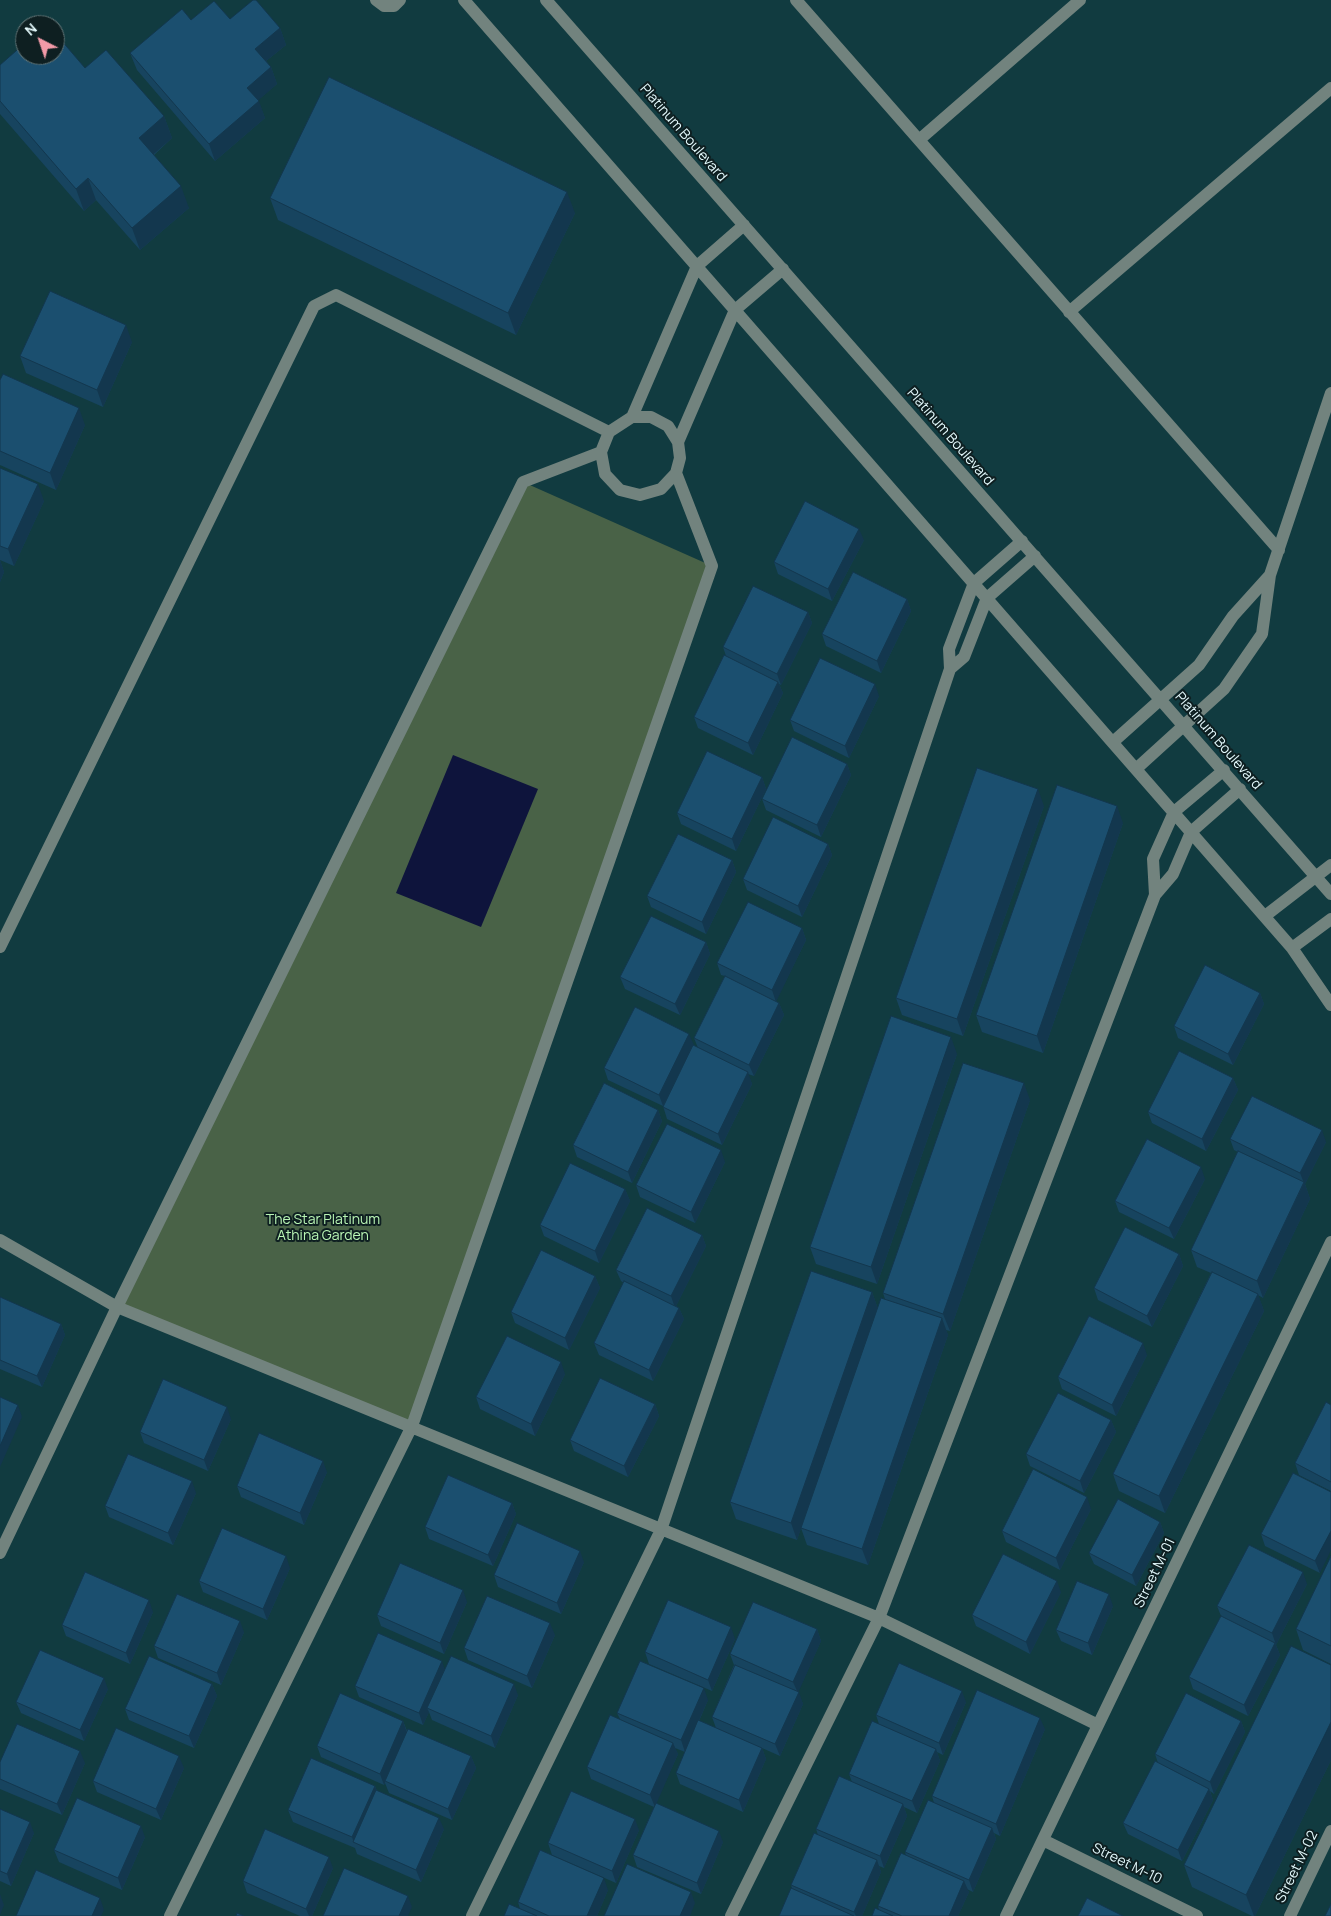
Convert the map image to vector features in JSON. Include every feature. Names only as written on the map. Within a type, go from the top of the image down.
[{"type":"street","points":[[376,0],[384,6],[394,6],[400,0]]},
{"type":"street","points":[[464,0],[1265,916],[1292,948],[1331,1005]]},
{"type":"street","name":"Platinum Boulevard","points":[[546,0],[1331,894]]},
{"type":"street","points":[[796,0],[1279,550]]},
{"type":"street","points":[[918,140],[1080,0]]},
{"type":"street","points":[[1069,312],[1331,88]]},
{"type":"street","points":[[632,417],[697,266],[744,225]]},
{"type":"street","points":[[678,442],[735,310],[783,269]]},
{"type":"street","points":[[0,947],[314,306],[336,295],[609,432]]},
{"type":"street","points":[[1136,769],[1224,689],[1262,634],[1270,575],[1331,393]]},
{"type":"street","points":[[632,417],[651,417],[668,426],[678,442],[680,458],[676,473],[661,489],[640,495],[620,490],[605,474],[601,452],[609,432],[632,417]]},
{"type":"street","points":[[0,1553],[117,1307],[523,482],[601,452]]},
{"type":"street","points":[[170,1916],[412,1426],[712,566],[676,473]]},
{"type":"street","points":[[472,1916],[661,1530],[950,669],[949,649],[974,583],[1022,541]]},
{"type":"street","points":[[950,669],[964,657],[987,598],[1035,556]]},
{"type":"street","points":[[1113,742],[1199,666],[1233,616],[1270,575]]},
{"type":"street","points":[[1155,895],[1153,859],[1174,812],[1224,770]]},
{"type":"street","points":[[732,1916],[879,1618],[1155,895],[1173,874],[1191,832],[1240,789]]},
{"type":"street","points":[[1265,916],[1331,865]]},
{"type":"street","points":[[1292,948],[1331,918]]},
{"type":"street","points":[[0,1240],[117,1307],[879,1618],[1098,1726]]},
{"type":"street","name":"Street M-01","points":[[1006,1916],[1331,1242]]},
{"type":"street","name":"Street M-02","points":[[1290,1916],[1331,1831]]},
{"type":"street","name":"Street M-10","points":[[1043,1840],[1197,1916]]},
{"type":"green space","name":"The Star Platinum Athina Garden","points":[[523,482],[712,566],[412,1426],[117,1307]]},
{"type":"shaded area","points":[[453,755],[538,789],[481,927],[396,893]]},
{"type":"building","points":[[253,0],[256,0],[280,28],[255,49],[271,67],[247,88],[259,101],[209,144],[130,53],[182,9],[191,20],[214,1],[230,19]]},
{"type":"building","points":[[65,45],[85,68],[106,50],[164,116],[139,138],[181,186],[132,228],[88,178],[76,189],[0,101],[0,65],[15,52],[15,65],[65,65]]},
{"type":"building","points":[[329,77],[567,192],[508,313],[270,198]]},
{"type":"building","points":[[50,291],[126,325],[97,390],[20,356]]},
{"type":"building","points":[[3,374],[79,408],[50,473],[0,451],[0,380]]},
{"type":"building","points":[[0,468],[38,484],[8,549],[0,546]]},
{"type":"building","points":[[805,501],[859,529],[828,589],[774,562]]},
{"type":"building","points":[[853,572],[907,599],[877,661],[822,634]]},
{"type":"building","points":[[753,586],[808,612],[777,674],[723,647]]},
{"type":"building","points":[[724,655],[778,682],[748,743],[694,717]]},
{"type":"building","points":[[820,658],[875,684],[845,746],[790,720]]},
{"type":"building","points":[[792,737],[847,764],[817,825],[762,799]]},
{"type":"building","points":[[707,751],[762,777],[732,839],[677,813]]},
{"type":"building","points":[[977,768],[1038,789],[957,1019],[896,998]]},
{"type":"building","points":[[1057,785],[1117,806],[1037,1036],[976,1015]]},
{"type":"building","points":[[773,817],[828,844],[798,906],[743,879]]},
{"type":"building","points":[[678,834],[732,860],[702,922],[647,896]]},
{"type":"building","points":[[748,902],[802,928],[772,990],[717,963]]},
{"type":"building","points":[[651,916],[706,942],[675,1004],[620,977]]},
{"type":"building","points":[[1205,965],[1260,993],[1228,1054],[1174,1026]]},
{"type":"building","points":[[725,976],[779,1003],[749,1065],[694,1038]]},
{"type":"building","points":[[635,1007],[689,1034],[659,1095],[604,1068]]},
{"type":"building","points":[[891,1016],[951,1037],[871,1267],[810,1247]]},
{"type":"building","points":[[693,1045],[748,1072],[718,1134],[663,1107]]},
{"type":"building","points":[[1179,1051],[1233,1078],[1202,1139],[1148,1112]]},
{"type":"building","points":[[963,1063],[1024,1083],[943,1314],[883,1293]]},
{"type":"building","points":[[604,1083],[658,1110],[628,1172],[573,1145]]},
{"type":"building","points":[[1252,1096],[1322,1130],[1300,1173],[1230,1139]]},
{"type":"building","points":[[667,1124],[721,1150],[691,1212],[636,1185]]},
{"type":"building","points":[[1147,1139],[1201,1167],[1169,1228],[1115,1201]]},
{"type":"building","points":[[1238,1151],[1304,1182],[1257,1281],[1191,1250]]},
{"type":"building","points":[[570,1163],[625,1189],[595,1251],[540,1225]]},
{"type":"building","points":[[647,1208],[702,1235],[671,1296],[616,1270]]},
{"type":"building","points":[[1125,1227],[1179,1254],[1147,1316],[1094,1288]]},
{"type":"building","points":[[541,1250],[595,1276],[565,1338],[511,1312]]},
{"type":"building","points":[[811,1271],[872,1292],[791,1523],[730,1502]]},
{"type":"building","points":[[1212,1272],[1258,1294],[1159,1496],[1113,1474]]},
{"type":"building","points":[[624,1281],[679,1308],[649,1370],[594,1343]]},
{"type":"building","points":[[0,1297],[61,1324],[37,1376],[0,1360]]},
{"type":"building","points":[[881,1298],[942,1318],[862,1549],[801,1528]]},
{"type":"building","points":[[1089,1316],[1143,1343],[1112,1405],[1058,1377]]},
{"type":"building","points":[[507,1336],[561,1362],[531,1424],[476,1397]]},
{"type":"building","points":[[600,1378],[655,1404],[624,1466],[570,1440]]},
{"type":"building","points":[[163,1379],[227,1407],[204,1460],[140,1432]]},
{"type":"building","points":[[1058,1393],[1111,1420],[1080,1481],[1026,1454]]},
{"type":"building","points":[[0,1397],[18,1405],[0,1446]]},
{"type":"building","points":[[1326,1402],[1331,1405],[1331,1482],[1295,1463]]},
{"type":"building","points":[[259,1433],[323,1461],[300,1513],[237,1486]]},
{"type":"building","points":[[128,1454],[192,1481],[168,1533],[105,1506]]},
{"type":"building","points":[[1033,1469],[1087,1497],[1056,1558],[1002,1531]]},
{"type":"building","points":[[1293,1473],[1331,1492],[1331,1531],[1315,1561],[1261,1534]]},
{"type":"building","points":[[448,1475],[512,1503],[488,1555],[425,1527]]},
{"type":"building","points":[[1118,1499],[1160,1522],[1132,1575],[1089,1553]]},
{"type":"building","points":[[517,1523],[580,1551],[557,1603],[494,1575]]},
{"type":"building","points":[[222,1528],[286,1556],[263,1609],[199,1581]]},
{"type":"building","points":[[1249,1545],[1303,1572],[1272,1633],[1217,1606]]},
{"type":"building","points":[[1003,1554],[1057,1581],[1026,1642],[972,1615]]},
{"type":"building","points":[[1331,1556],[1331,1646],[1296,1629]]},
{"type":"building","points":[[400,1563],[463,1590],[440,1643],[377,1615]]},
{"type":"building","points":[[85,1572],[149,1600],[126,1653],[62,1625]]},
{"type":"building","points":[[1077,1581],[1109,1594],[1088,1643],[1056,1630]]},
{"type":"building","points":[[177,1594],[240,1621],[217,1673],[154,1646]]},
{"type":"building","points":[[487,1596],[550,1623],[527,1676],[464,1648]]},
{"type":"building","points":[[668,1600],[731,1627],[708,1680],[645,1652]]},
{"type":"building","points":[[753,1602],[817,1629],[793,1682],[730,1654]]},
{"type":"building","points":[[1221,1616],[1275,1643],[1244,1705],[1189,1677]]},
{"type":"building","points":[[378,1633],[442,1661],[419,1713],[355,1686]]},
{"type":"building","points":[[1291,1646],[1331,1665],[1331,1722],[1246,1895],[1184,1865]]},
{"type":"building","points":[[40,1650],[104,1678],[80,1730],[16,1702]]},
{"type":"building","points":[[149,1656],[212,1684],[189,1736],[125,1709]]},
{"type":"building","points":[[451,1656],[514,1684],[491,1736],[427,1708]]},
{"type":"building","points":[[640,1661],[704,1688],[681,1740],[617,1713]]},
{"type":"building","points":[[899,1663],[962,1691],[939,1743],[876,1715]]},
{"type":"building","points":[[735,1665],[799,1692],[775,1744],[712,1717]]},
{"type":"building","points":[[977,1690],[1040,1718],[996,1824],[932,1796]]},
{"type":"building","points":[[340,1693],[403,1721],[380,1774],[317,1746]]},
{"type":"building","points":[[1186,1693],[1241,1721],[1210,1782],[1155,1754]]},
{"type":"building","points":[[610,1715],[673,1743],[650,1795],[587,1767]]},
{"type":"building","points":[[698,1720],[762,1748],[739,1800],[676,1773]]},
{"type":"building","points":[[872,1721],[936,1749],[912,1801],[849,1774]]},
{"type":"building","points":[[17,1724],[80,1751],[57,1804],[0,1779],[0,1762]]},
{"type":"building","points":[[116,1728],[179,1756],[156,1809],[93,1781]]},
{"type":"building","points":[[408,1729],[471,1756],[448,1809],[385,1781]]},
{"type":"building","points":[[311,1758],[375,1786],[352,1837],[288,1810]]},
{"type":"building","points":[[1155,1761],[1209,1789],[1178,1850],[1123,1823]]},
{"type":"building","points":[[839,1776],[903,1804],[880,1856],[816,1829]]},
{"type":"building","points":[[376,1790],[439,1818],[416,1870],[353,1842]]},
{"type":"building","points":[[571,1791],[635,1819],[612,1871],[548,1843]]},
{"type":"building","points":[[77,1798],[141,1826],[118,1878],[54,1850]]},
{"type":"building","points":[[928,1800],[992,1828],[969,1880],[905,1852]]},
{"type":"building","points":[[656,1803],[719,1831],[697,1883],[633,1855]]},
{"type":"building","points":[[0,1809],[30,1822],[7,1874],[0,1871]]},
{"type":"building","points":[[265,1829],[329,1857],[306,1909],[243,1881]]},
{"type":"building","points":[[814,1833],[877,1860],[854,1912],[791,1885]]},
{"type":"building","points":[[540,1850],[604,1878],[587,1916],[549,1916],[518,1902]]},
{"type":"building","points":[[901,1853],[964,1881],[949,1916],[902,1916],[878,1906]]},
{"type":"building","points":[[627,1864],[691,1892],[680,1916],[604,1916]]},
{"type":"building","points":[[344,1868],[408,1896],[399,1916],[323,1916]]},
{"type":"building","points":[[36,1870],[100,1898],[92,1916],[16,1916]]},
{"type":"building","points":[[791,1888],[854,1916],[779,1916]]},
{"type":"building","points":[[1087,1898],[1123,1916],[1078,1916]]},
{"type":"building","points":[[509,1904],[537,1916],[504,1916]]},
{"type":"building","points":[[1331,1904],[1331,1916],[1325,1916]]},
{"type":"building","points":[[875,1908],[893,1916],[872,1916]]}]
